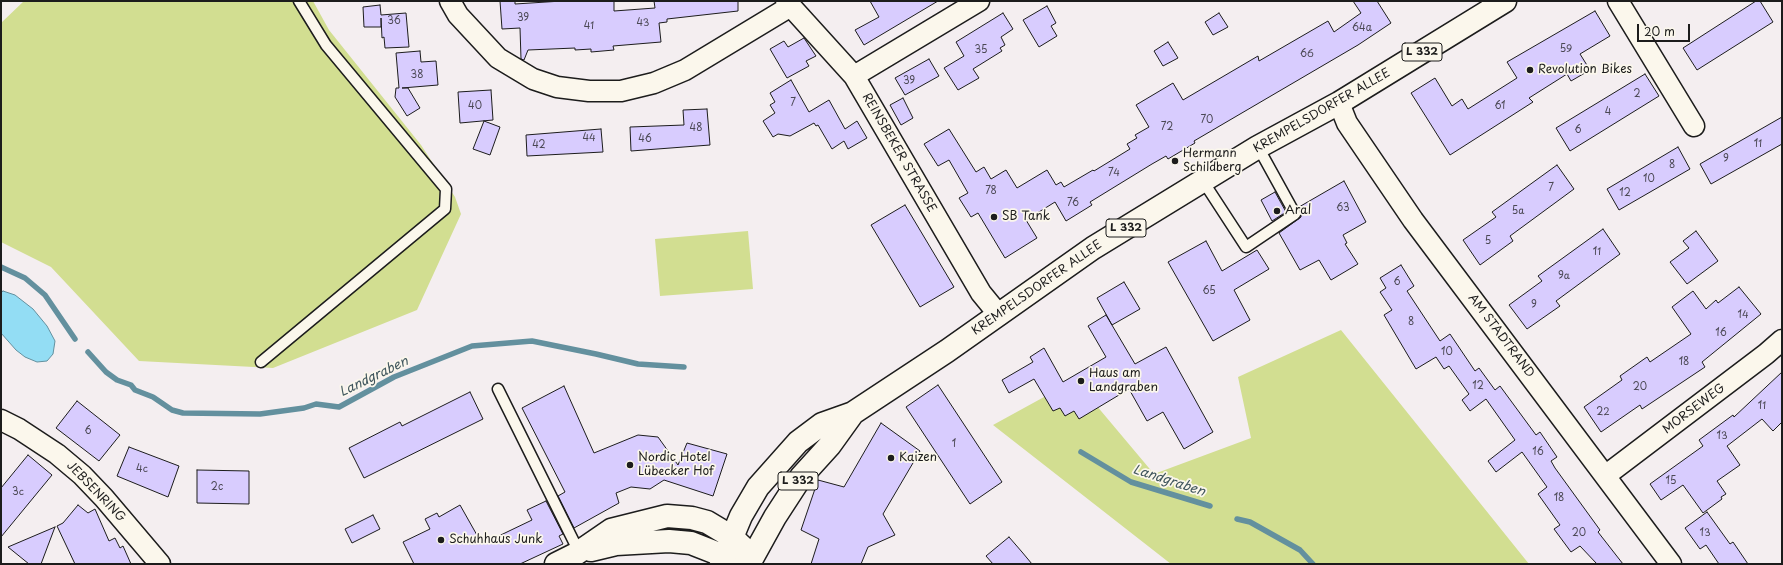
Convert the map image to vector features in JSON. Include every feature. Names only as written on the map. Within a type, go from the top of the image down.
[{"type":"main road","name":"KREMPELSDORFER ALLEE","points":[[853,413],[999,315],[1093,248],[1258,147],[1339,103],[1505,1]]},
{"type":"main road","name":"L 332","points":[[726,552],[742,516],[758,487],[798,442],[822,424],[853,413]]},
{"type":"main road","name":"L 332","points":[[751,560],[775,517],[801,477],[830,445],[853,413]]},
{"type":"main road","points":[[556,564],[577,553],[616,544],[669,541],[691,543],[751,560]]},
{"type":"street","points":[[450,1],[458,16],[498,58],[533,79],[557,87],[588,91],[622,91],[654,83],[673,75],[713,54],[788,3]]},
{"type":"street","points":[[854,76],[979,1]]},
{"type":"street","points":[[1618,1],[1694,126]]},
{"type":"street","name":"REINSBEKER STRASSE","points":[[788,3],[854,76],[982,293],[999,315]]},
{"type":"street","name":"AM STADTRAND","points":[[1339,103],[1347,123],[1413,220],[1671,564]]},
{"type":"street","name":"MORSEWEG","points":[[1605,476],[1766,354],[1782,340]]},
{"type":"street","name":"JEBSENRING","points":[[1,420],[19,429],[57,454],[82,475],[104,498],[160,564]]},
{"type":"lane","points":[[261,362],[445,209],[446,189],[326,45],[299,1]]},
{"type":"lane","points":[[1204,181],[1246,247],[1295,214],[1258,147]]},
{"type":"lane","points":[[498,389],[577,553]]},
{"type":"green space","points":[[24,1],[313,1],[329,30],[421,145],[455,197],[461,214],[417,310],[273,368],[139,361],[51,267],[1,242],[1,23]]},
{"type":"green space","points":[[748,231],[753,289],[660,296],[655,239]]},
{"type":"green space","points":[[1341,330],[1529,564],[1171,564],[993,425],[1075,380],[1154,474],[1251,438],[1238,377]]},
{"type":"water","points":[[3,291],[15,295],[33,309],[47,326],[55,341],[53,354],[47,361],[37,362],[25,357],[16,350],[1,333],[1,293]]},
{"type":"building","points":[[500,1],[515,1],[515,4],[562,1],[614,1],[614,11],[655,8],[654,1],[738,1],[738,11],[667,19],[667,22],[659,23],[661,42],[613,46],[614,50],[591,52],[591,49],[575,50],[575,48],[528,50],[524,60],[521,59],[520,28],[502,29]]},
{"type":"building","points":[[870,1],[938,1],[864,45],[855,30],[879,17]]},
{"type":"building","points":[[1353,1],[1377,1],[1391,23],[1358,45],[1194,141],[1195,143],[1168,159],[1166,156],[1152,164],[1090,202],[1092,205],[1066,221],[1055,202],[1026,220],[1037,238],[1005,258],[978,213],[971,217],[959,198],[968,193],[949,160],[938,166],[924,144],[949,129],[976,172],[984,167],[991,179],[1006,170],[1017,188],[1047,170],[1056,185],[1061,182],[1064,187],[1130,149],[1127,144],[1137,138],[1135,135],[1149,127],[1136,105],[1173,83],[1183,100],[1258,56],[1259,61],[1328,21],[1334,32],[1361,13]]},
{"type":"building","points":[[1756,1],[1760,1],[1773,22],[1697,70],[1683,48]]},
{"type":"building","points":[[380,5],[381,15],[406,13],[409,47],[385,48],[384,37],[382,38],[381,18],[381,27],[364,27],[363,7]]},
{"type":"building","points":[[1047,6],[1056,23],[1051,26],[1057,36],[1039,47],[1023,20]]},
{"type":"building","points":[[1595,11],[1610,36],[1580,54],[1590,70],[1571,81],[1567,74],[1529,98],[1533,102],[1450,155],[1411,93],[1435,78],[1452,106],[1462,99],[1468,109],[1517,78],[1507,62]]},
{"type":"building","points":[[1003,13],[1013,29],[1001,37],[1005,45],[1000,48],[1002,51],[973,69],[979,78],[958,90],[944,68],[964,56],[956,42]]},
{"type":"building","points":[[1219,13],[1228,27],[1213,35],[1205,22]]},
{"type":"building","points":[[804,38],[816,56],[806,61],[809,66],[787,78],[770,49],[784,41],[788,47]]},
{"type":"building","points":[[1168,42],[1178,58],[1163,66],[1154,51]]},
{"type":"building","points":[[420,51],[421,62],[436,61],[438,85],[402,88],[408,88],[420,108],[407,116],[395,97],[396,88],[399,88],[396,53]]},
{"type":"building","points":[[929,59],[939,76],[905,95],[895,78]]},
{"type":"building","points":[[1645,74],[1659,96],[1570,151],[1556,128]]},
{"type":"building","points":[[791,80],[809,112],[829,100],[845,129],[857,121],[867,138],[848,149],[844,141],[832,149],[818,125],[816,126],[814,123],[790,136],[778,134],[773,137],[763,121],[775,113],[770,105],[775,102],[770,93]]},
{"type":"building","points":[[491,90],[493,120],[460,123],[458,92]]},
{"type":"building","points":[[903,98],[913,118],[901,125],[890,105]]},
{"type":"building","points":[[707,109],[710,145],[631,151],[630,127],[684,125],[683,110]]},
{"type":"building","points":[[1782,117],[1782,144],[1711,184],[1700,164]]},
{"type":"building","points":[[484,121],[500,127],[490,155],[473,149]]},
{"type":"building","points":[[601,129],[603,152],[527,156],[526,135]]},
{"type":"building","points":[[1678,147],[1690,169],[1619,210],[1607,189]]},
{"type":"building","points":[[1557,165],[1574,189],[1510,236],[1513,241],[1480,265],[1463,240],[1496,217],[1492,212]]},
{"type":"building","points":[[1344,181],[1366,222],[1343,235],[1347,243],[1345,244],[1358,264],[1331,280],[1319,260],[1300,270],[1279,233],[1301,217],[1299,207]]},
{"type":"building","points":[[1275,192],[1286,212],[1272,221],[1261,200]]},
{"type":"building","points":[[905,205],[954,287],[920,307],[871,225]]},
{"type":"building","points":[[1603,229],[1620,254],[1556,301],[1560,306],[1527,329],[1509,305],[1542,281],[1538,276]]},
{"type":"building","points":[[1696,231],[1718,261],[1687,284],[1670,262],[1689,248],[1683,241]]},
{"type":"building","points":[[1206,241],[1222,271],[1257,250],[1269,269],[1234,290],[1250,320],[1213,341],[1168,262]]},
{"type":"building","points":[[1401,265],[1414,286],[1407,291],[1440,341],[1450,334],[1475,371],[1479,368],[1495,390],[1500,386],[1536,435],[1540,432],[1557,457],[1551,461],[1555,468],[1600,530],[1598,532],[1623,564],[1597,564],[1580,546],[1571,552],[1554,529],[1560,525],[1538,494],[1547,487],[1522,452],[1496,472],[1488,461],[1515,440],[1486,399],[1470,411],[1462,400],[1469,394],[1449,366],[1444,369],[1436,357],[1416,369],[1384,315],[1392,310],[1380,292],[1386,288],[1380,278]]},
{"type":"building","points":[[1124,282],[1140,309],[1112,325],[1097,298]]},
{"type":"building","points":[[1739,287],[1761,314],[1702,362],[1705,367],[1642,409],[1640,405],[1601,432],[1584,407],[1622,380],[1620,376],[1647,357],[1650,362],[1691,334],[1672,307],[1693,291],[1706,309],[1716,300],[1718,303]]},
{"type":"building","points":[[1106,315],[1135,364],[1166,347],[1213,432],[1184,449],[1163,412],[1147,421],[1129,389],[1079,419],[1074,411],[1065,416],[1060,408],[1053,411],[1034,379],[1009,393],[1002,380],[1033,362],[1030,357],[1044,348],[1063,382],[1106,357],[1088,326]]},
{"type":"building","points":[[1782,372],[1782,422],[1773,431],[1762,419],[1727,446],[1740,465],[1717,481],[1726,494],[1721,497],[1722,499],[1703,513],[1683,485],[1661,500],[1650,484],[1703,446],[1699,440],[1733,415],[1734,417]]},
{"type":"building","points":[[938,385],[1002,482],[970,504],[906,407]]},
{"type":"building","points":[[564,386],[594,453],[638,435],[658,437],[678,465],[687,443],[727,454],[713,496],[664,480],[650,489],[631,487],[616,493],[619,503],[574,528],[558,496],[565,492],[522,408]]},
{"type":"building","points":[[470,392],[483,419],[364,478],[349,448],[400,422],[402,426]]},
{"type":"building","points":[[77,401],[120,435],[99,461],[56,428]]},
{"type":"building","points":[[881,423],[920,451],[883,514],[895,535],[868,547],[861,564],[811,564],[819,539],[801,530],[818,480],[844,487]]},
{"type":"building","points":[[129,447],[179,466],[168,497],[117,476]]},
{"type":"building","points":[[28,455],[52,475],[1,537],[1,488]]},
{"type":"building","points":[[197,470],[249,471],[249,504],[197,503]]},
{"type":"building","points":[[546,501],[563,534],[559,536],[563,544],[520,564],[414,564],[403,542],[430,529],[425,519],[437,513],[439,517],[460,505],[482,544],[532,520],[527,510]]},
{"type":"building","points":[[78,505],[88,513],[95,509],[109,541],[115,538],[120,548],[123,546],[131,564],[75,564],[57,526],[63,523]]},
{"type":"building","points":[[1707,512],[1730,544],[1733,542],[1748,564],[1719,564],[1706,545],[1700,549],[1685,528]]},
{"type":"building","points":[[373,515],[380,529],[352,543],[345,529]]},
{"type":"building","points":[[55,527],[41,564],[29,564],[8,547]]},
{"type":"building","points":[[1009,537],[1032,564],[993,564],[986,556]]},
{"type":"waterway","name":"Landgraben","points":[[1,267],[25,278],[45,295],[75,339]]},
{"type":"waterway","name":"Landgraben","points":[[88,352],[106,372],[117,380],[131,385],[135,390],[153,397],[172,410],[183,413],[260,414],[304,408],[316,404],[339,407],[394,377],[472,346],[532,341],[638,364],[684,367]]},
{"type":"waterway","name":"Landgraben","points":[[1081,452],[1131,482],[1210,506]]},
{"type":"waterway","name":"Landgraben","points":[[1237,519],[1250,522],[1300,550],[1313,564]]},
{"type":"place","name":"Revolution Bikes","points":[[1530,70]]},
{"type":"place","name":"Hermann Schildberg","points":[[1175,161]]},
{"type":"place","name":"Aral","points":[[1277,211]]},
{"type":"place","name":"SB Tank","points":[[994,217]]},
{"type":"place","name":"Haus am Landgraben","points":[[1081,381]]},
{"type":"place","name":"Kaizen","points":[[891,458]]},
{"type":"place","name":"Nordic Hotel Lübecker Hof","points":[[630,465]]},
{"type":"place","name":"Schuhhaus Junk","points":[[441,540]]}]
